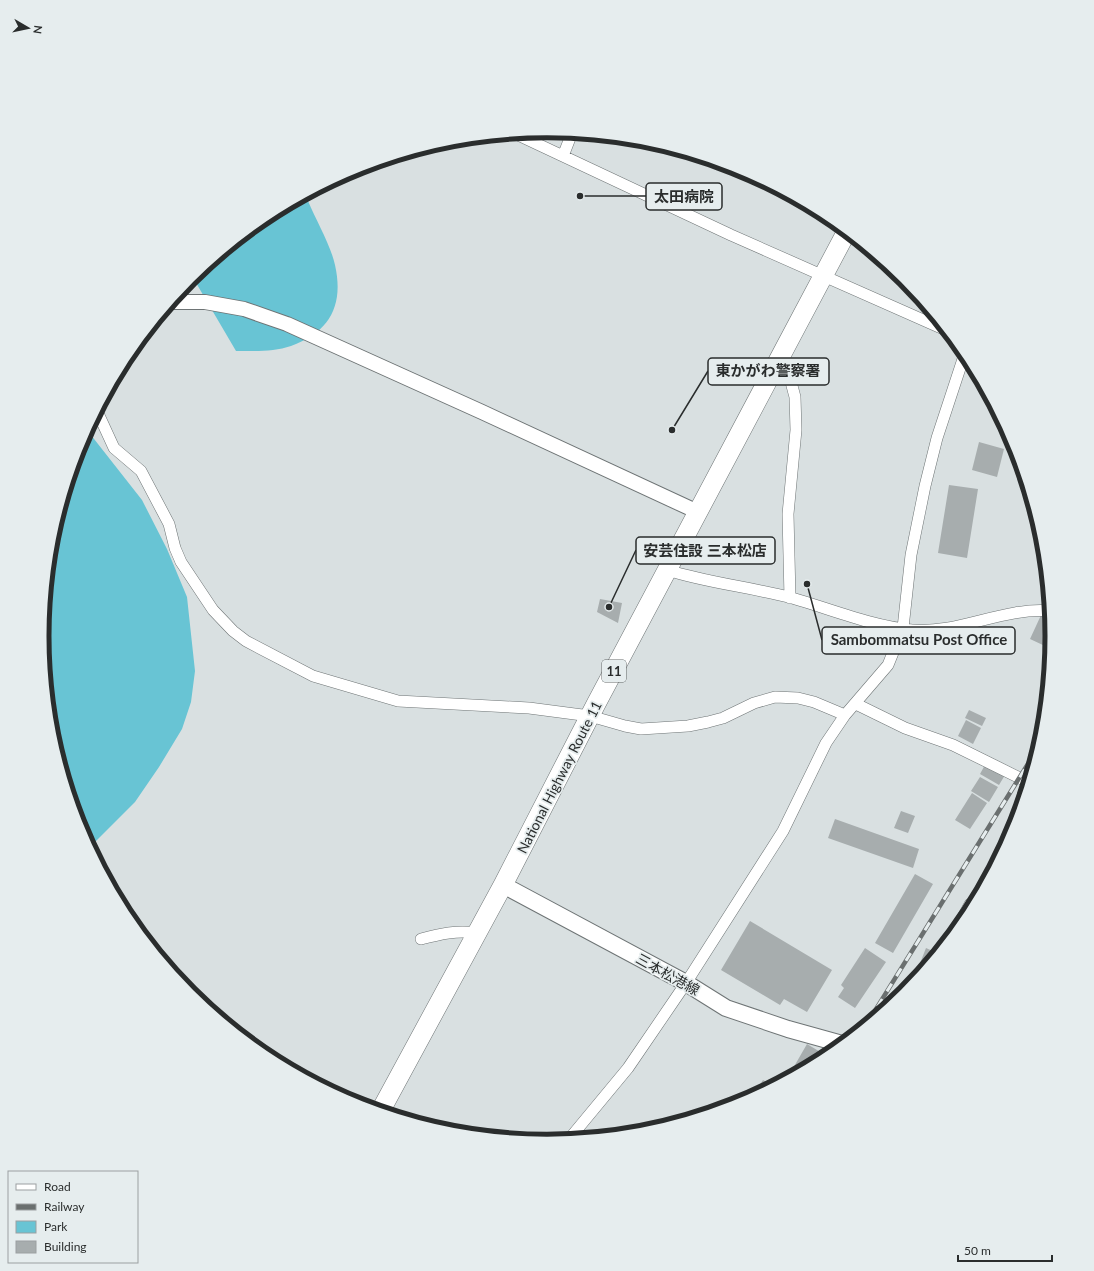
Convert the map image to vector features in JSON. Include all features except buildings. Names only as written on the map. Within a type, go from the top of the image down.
[{"type":"highway","name":"National Highway Route 11","points":[[384,1106],[503,885],[590,716],[844,236]]},
{"type":"main road","name":"三本松港線","points":[[503,885],[686,983],[726,1008],[744,1015],[835,1042]]},
{"type":"street","points":[[526,139],[731,235],[937,326]]},
{"type":"street","points":[[563,156],[570,139]]},
{"type":"street","points":[[178,302],[205,302],[244,309],[286,324],[482,412],[698,512]]},
{"type":"street","points":[[783,352],[795,397],[796,430],[788,514],[790,598]]},
{"type":"street","points":[[575,1132],[628,1068],[686,983],[783,831],[826,743],[845,715],[888,665],[903,628],[911,555],[925,486],[937,438],[962,361]]},
{"type":"street","points":[[99,416],[114,448],[141,471],[169,524],[175,548],[181,562],[214,610],[233,631],[246,641],[313,676],[398,701],[529,708],[590,716],[625,726],[641,728],[688,726],[723,718],[754,702],[764,699],[785,697],[814,702],[845,715]]},
{"type":"street","points":[[667,570],[790,598],[873,622],[913,630],[953,627],[1015,613],[1036,610],[1044,611]]},
{"type":"street","points":[[856,704],[904,728],[953,745],[1024,780]]},
{"type":"street","points":[[421,939],[446,933],[464,931],[476,933]]},
{"type":"green space","points":[[332,187],[308,201],[327,241],[335,265],[337,293],[335,305],[331,315],[316,333],[291,346],[271,350],[236,351],[196,282],[244,240],[270,221],[298,204]]},
{"type":"green space","points":[[91,435],[142,500],[167,549],[187,597],[195,671],[191,702],[182,729],[159,767],[135,802],[94,843],[75,796],[66,764],[53,701],[49,636],[53,570],[66,507],[75,475]]},
{"type":"railway","points":[[876,1009],[1028,764]]},
{"type":"place","name":"太田病院","points":[[580,196]]},
{"type":"place","name":"東かがわ警察署","points":[[672,430]]},
{"type":"place","name":"Sambommatsu Post Office","points":[[807,584]]},
{"type":"place","name":"安芸住設 三本松店","points":[[609,607]]}]
